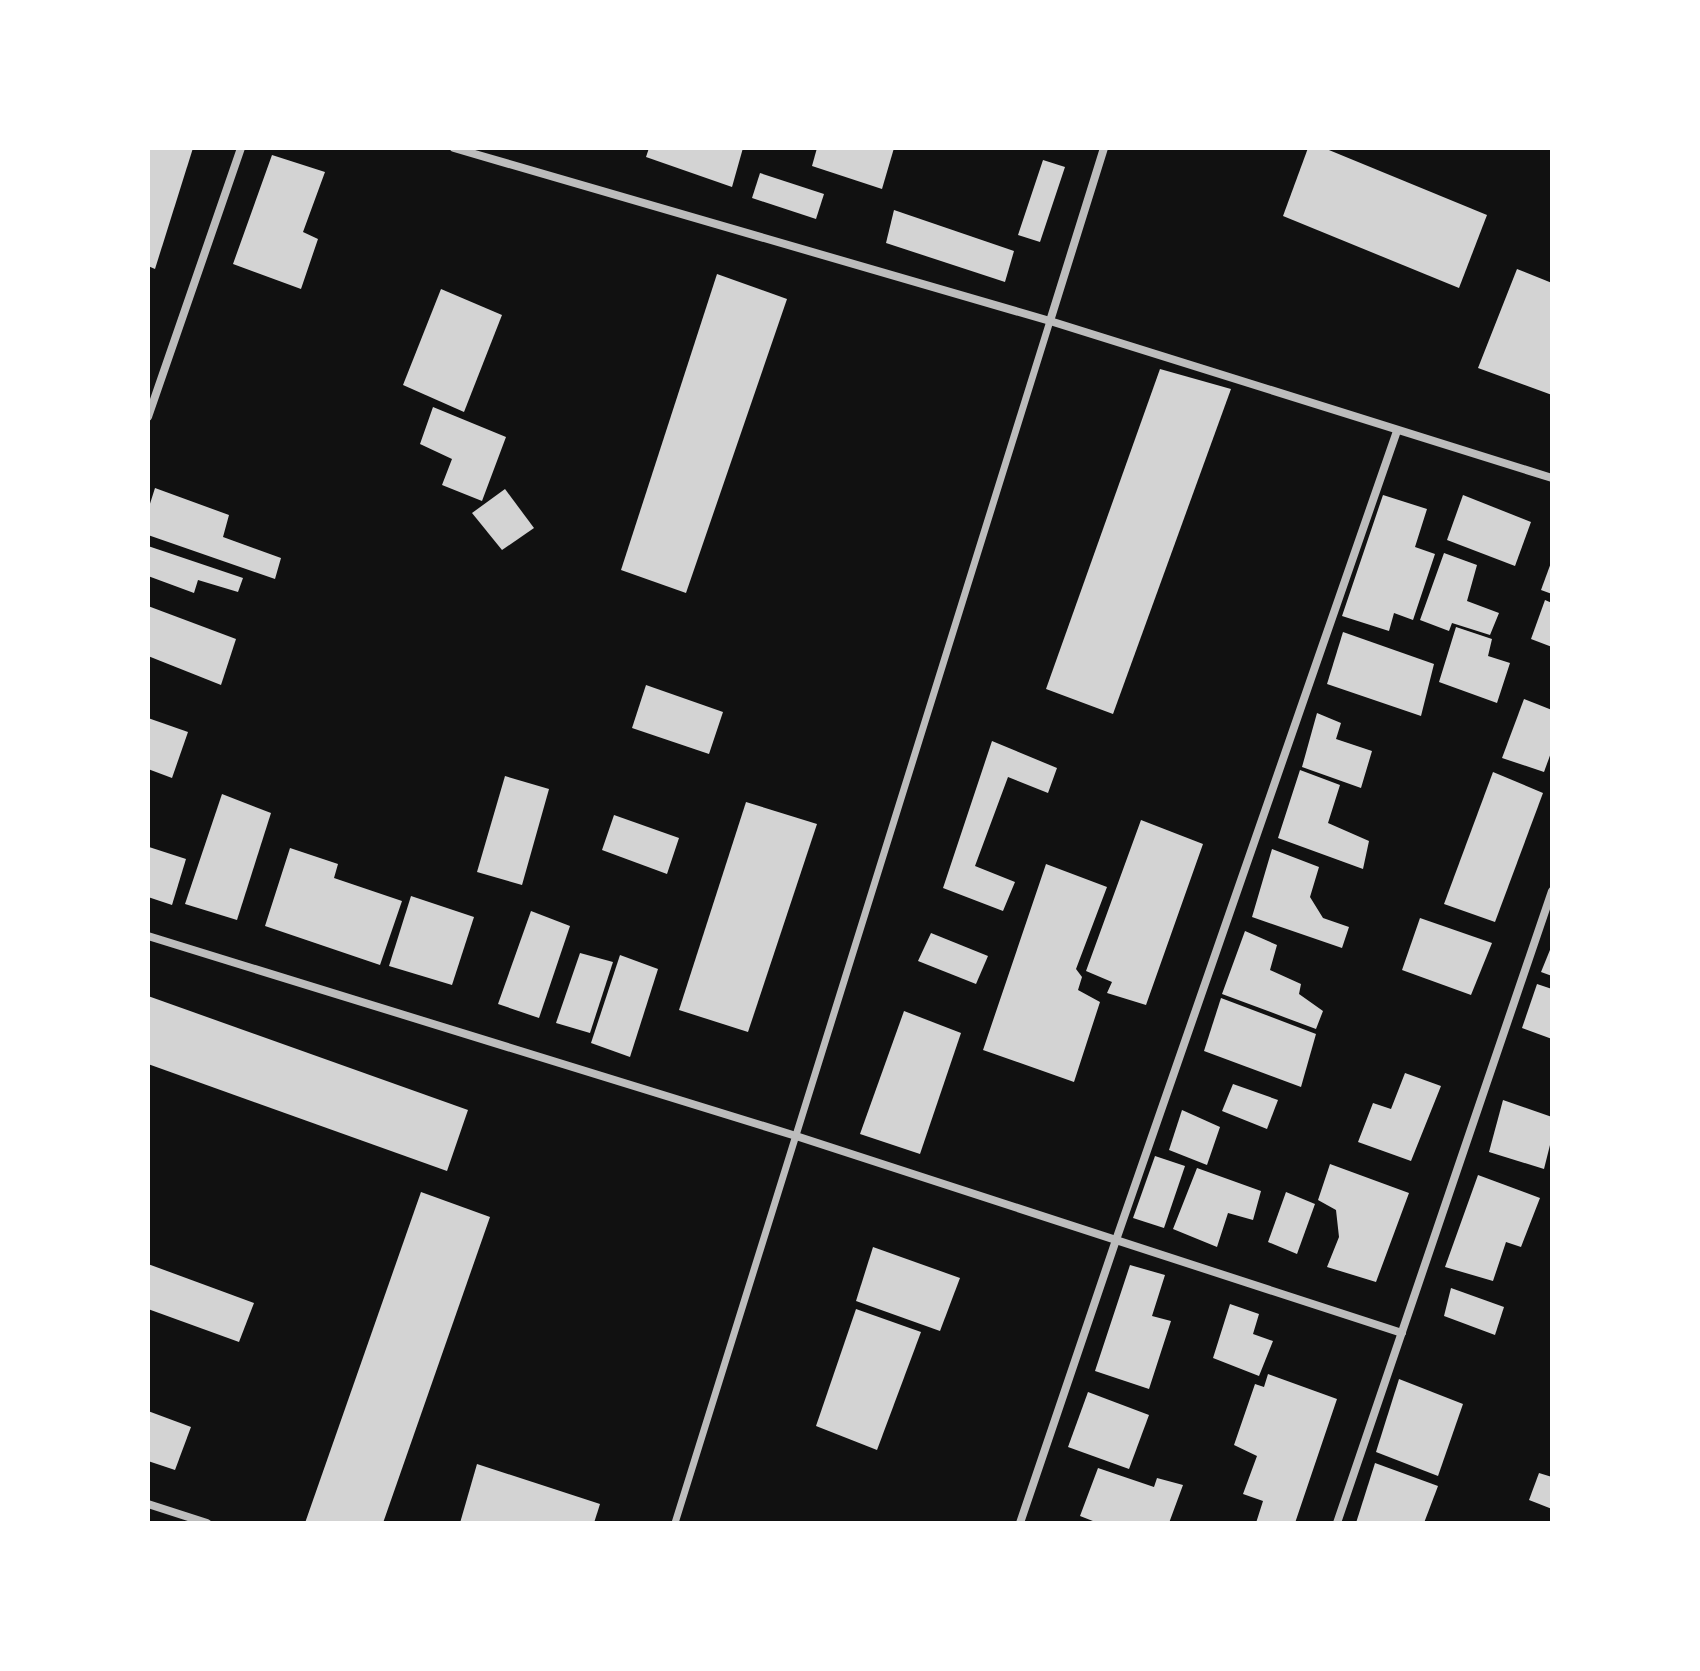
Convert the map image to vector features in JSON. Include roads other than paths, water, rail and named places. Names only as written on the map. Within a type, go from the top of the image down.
[{"type":"street","points":[[148,417],[241,148]]},
{"type":"street","points":[[454,148],[1050,321],[1552,478]]},
{"type":"street","points":[[675,1523],[1104,148]]},
{"type":"street","points":[[1020,1523],[1397,431]]},
{"type":"street","points":[[1337,1523],[1552,891]]},
{"type":"street","points":[[148,936],[796,1136],[1402,1333]]},
{"type":"street","points":[[148,1504],[207,1523]]}]
